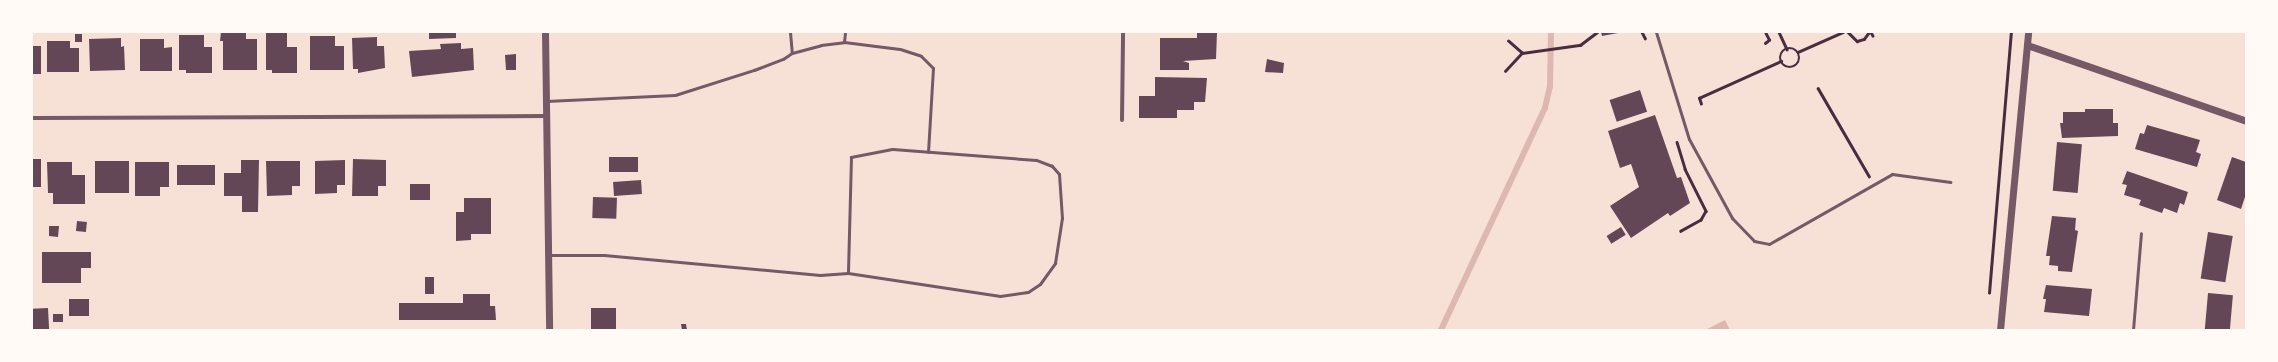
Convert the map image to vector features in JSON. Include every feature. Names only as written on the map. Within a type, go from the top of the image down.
[{"type":"street","points":[[545,32],[549,330]]},
{"type":"street","points":[[1122,120],[1123,32]]},
{"type":"street","points":[[2000,330],[2028,32]]},
{"type":"street","points":[[2026,45],[2246,121]]},
{"type":"street","points":[[32,118],[547,116]]},
{"type":"lane","points":[[790,32],[792,53]]},
{"type":"lane","points":[[844,42],[845,32]]},
{"type":"lane","points":[[1656,32],[1689,139],[1732,218],[1744,234],[1754,241],[1769,244],[1892,174],[1950,182]]},
{"type":"lane","points":[[546,101],[675,95],[754,70],[783,59],[792,53],[844,42],[900,49],[921,56],[933,68],[928,152]]},
{"type":"lane","points":[[548,255],[604,255],[820,275],[848,273],[1000,296],[1028,292],[1040,284],[1055,263],[1062,218],[1059,174],[1052,166],[1036,160],[892,149],[851,157],[848,273]]},
{"type":"lane","points":[[2133,330],[2141,233]]},
{"type":"path","points":[[1506,71],[1522,53],[1580,45],[1597,32]]},
{"type":"path","points":[[1642,32],[1645,38]]},
{"type":"path","points":[[1765,32],[1769,40],[1765,43]]},
{"type":"path","points":[[1779,32],[1787,49]]},
{"type":"path","points":[[1798,52],[1843,32]]},
{"type":"path","points":[[1848,32],[1857,41],[1864,39],[1870,32],[1873,36]]},
{"type":"path","points":[[1989,299],[2011,32]]},
{"type":"path","points":[[1508,41],[1522,53]]},
{"type":"path","points":[[1793,48],[1798,52],[1799,62],[1793,67],[1785,66],[1781,61],[1782,53],[1787,49],[1793,48]]},
{"type":"path","points":[[1701,104],[1699,98],[1781,61]]},
{"type":"path","points":[[1793,67],[1795,71]]},
{"type":"path","points":[[1818,88],[1874,184]]},
{"type":"path","points":[[1676,139],[1685,169],[1706,211],[1701,220],[1682,231]]},
{"type":"shaded area","points":[[1725,320],[1730,330],[1705,330]]},
{"type":"building","points":[[221,32],[246,32],[246,39],[257,39],[257,70],[223,70],[223,41],[220,41]]},
{"type":"building","points":[[266,32],[287,32],[287,47],[297,47],[297,73],[272,73],[272,70],[266,70]]},
{"type":"building","points":[[429,32],[456,32],[456,38],[429,39]]},
{"type":"building","points":[[1601,32],[1618,32],[1618,33],[1602,36]]},
{"type":"building","points":[[1197,33],[1217,33],[1216,59],[1183,61],[1189,63],[1189,70],[1160,70],[1160,38],[1197,38]]},
{"type":"building","points":[[75,34],[82,34],[82,42],[75,42]]},
{"type":"building","points":[[179,35],[204,35],[204,47],[212,47],[212,73],[186,73],[186,70],[179,70]]},
{"type":"building","points":[[310,36],[335,36],[335,46],[344,46],[344,70],[310,70]]},
{"type":"building","points":[[377,37],[377,46],[384,46],[385,68],[358,73],[358,69],[353,69],[352,38]]},
{"type":"building","points":[[121,38],[121,47],[124,46],[125,70],[90,71],[89,39]]},
{"type":"building","points":[[140,39],[164,39],[164,48],[172,47],[172,71],[140,71]]},
{"type":"building","points":[[47,41],[70,41],[70,48],[79,48],[79,72],[47,72]]},
{"type":"building","points":[[461,43],[461,49],[473,48],[474,70],[412,77],[409,51],[441,49],[440,44]]},
{"type":"building","points":[[32,46],[41,46],[41,74],[32,74]]},
{"type":"building","points":[[516,54],[516,70],[506,70],[505,55]]},
{"type":"building","points":[[1267,59],[1284,63],[1283,73],[1265,72]]},
{"type":"building","points":[[1155,77],[1207,78],[1205,102],[1194,102],[1194,110],[1177,110],[1177,118],[1139,118],[1139,96],[1155,96]]},
{"type":"building","points":[[1640,90],[1647,112],[1617,122],[1610,100]]},
{"type":"building","points":[[2085,109],[2113,109],[2113,123],[2118,123],[2118,136],[2062,138],[2060,123],[2063,123],[2063,112],[2085,112]]},
{"type":"building","points":[[1655,115],[1677,178],[1681,177],[1690,203],[1670,216],[1668,213],[1631,238],[1610,206],[1639,187],[1631,164],[1620,168],[1608,131]]},
{"type":"building","points":[[2147,125],[2200,140],[2196,152],[2201,154],[2197,167],[2135,149],[2140,133],[2144,134]]},
{"type":"building","points":[[2057,142],[2082,144],[2078,193],[2053,191]]},
{"type":"building","points":[[609,157],[638,157],[638,172],[609,172]]},
{"type":"building","points":[[2232,157],[2246,162],[2246,194],[2241,209],[2217,200]]},
{"type":"building","points":[[32,159],[41,159],[41,187],[32,187]]},
{"type":"building","points":[[353,159],[386,160],[386,186],[378,186],[378,196],[352,196]]},
{"type":"building","points":[[241,160],[259,160],[258,212],[242,212],[242,196],[224,196],[224,173],[241,173]]},
{"type":"building","points":[[345,160],[345,185],[337,185],[337,193],[315,194],[315,161]]},
{"type":"building","points":[[95,161],[129,161],[129,193],[95,193]]},
{"type":"building","points":[[266,161],[300,161],[300,186],[292,186],[292,195],[267,196]]},
{"type":"building","points":[[47,162],[72,162],[72,175],[85,175],[85,204],[53,204],[53,193],[48,193]]},
{"type":"building","points":[[135,162],[169,162],[169,187],[160,187],[160,196],[135,196]]},
{"type":"building","points":[[177,165],[215,165],[215,185],[177,185]]},
{"type":"building","points":[[2127,171],[2188,192],[2184,205],[2180,203],[2177,213],[2164,208],[2162,213],[2139,205],[2141,200],[2124,195],[2127,185],[2122,184]]},
{"type":"building","points":[[641,180],[642,194],[614,196],[613,182]]},
{"type":"building","points":[[410,184],[430,184],[430,200],[410,200]]},
{"type":"building","points":[[593,197],[617,198],[616,219],[592,218]]},
{"type":"building","points":[[464,198],[491,198],[491,234],[471,234],[471,240],[456,241],[456,212],[464,212]]},
{"type":"building","points":[[2052,216],[2076,218],[2075,230],[2078,231],[2072,272],[2058,271],[2058,266],[2049,265],[2050,256],[2046,256]]},
{"type":"building","points":[[77,221],[87,222],[86,232],[76,231]]},
{"type":"building","points":[[49,226],[59,226],[58,237],[49,236]]},
{"type":"building","points":[[1621,227],[1626,235],[1611,244],[1607,236]]},
{"type":"building","points":[[2208,232],[2233,236],[2225,282],[2201,278]]},
{"type":"building","points":[[42,252],[91,252],[91,268],[81,268],[81,283],[42,283]]},
{"type":"building","points":[[425,277],[434,277],[434,294],[425,294]]},
{"type":"building","points":[[2046,285],[2092,289],[2089,316],[2044,312],[2046,299],[2043,299]]},
{"type":"building","points":[[2208,293],[2233,295],[2230,330],[2205,330]]},
{"type":"building","points":[[463,294],[490,294],[490,306],[495,306],[496,320],[399,320],[399,303],[463,303]]},
{"type":"building","points":[[69,299],[89,299],[89,316],[69,316]]},
{"type":"building","points":[[48,308],[49,330],[33,330],[32,309]]},
{"type":"building","points":[[591,308],[616,308],[616,330],[591,330]]},
{"type":"building","points":[[53,314],[63,314],[63,322],[53,322]]},
{"type":"building","points":[[681,324],[686,324],[687,330],[682,330]]},
{"type":"waterway","points":[[1441,330],[1545,108],[1550,87],[1551,32]]}]
